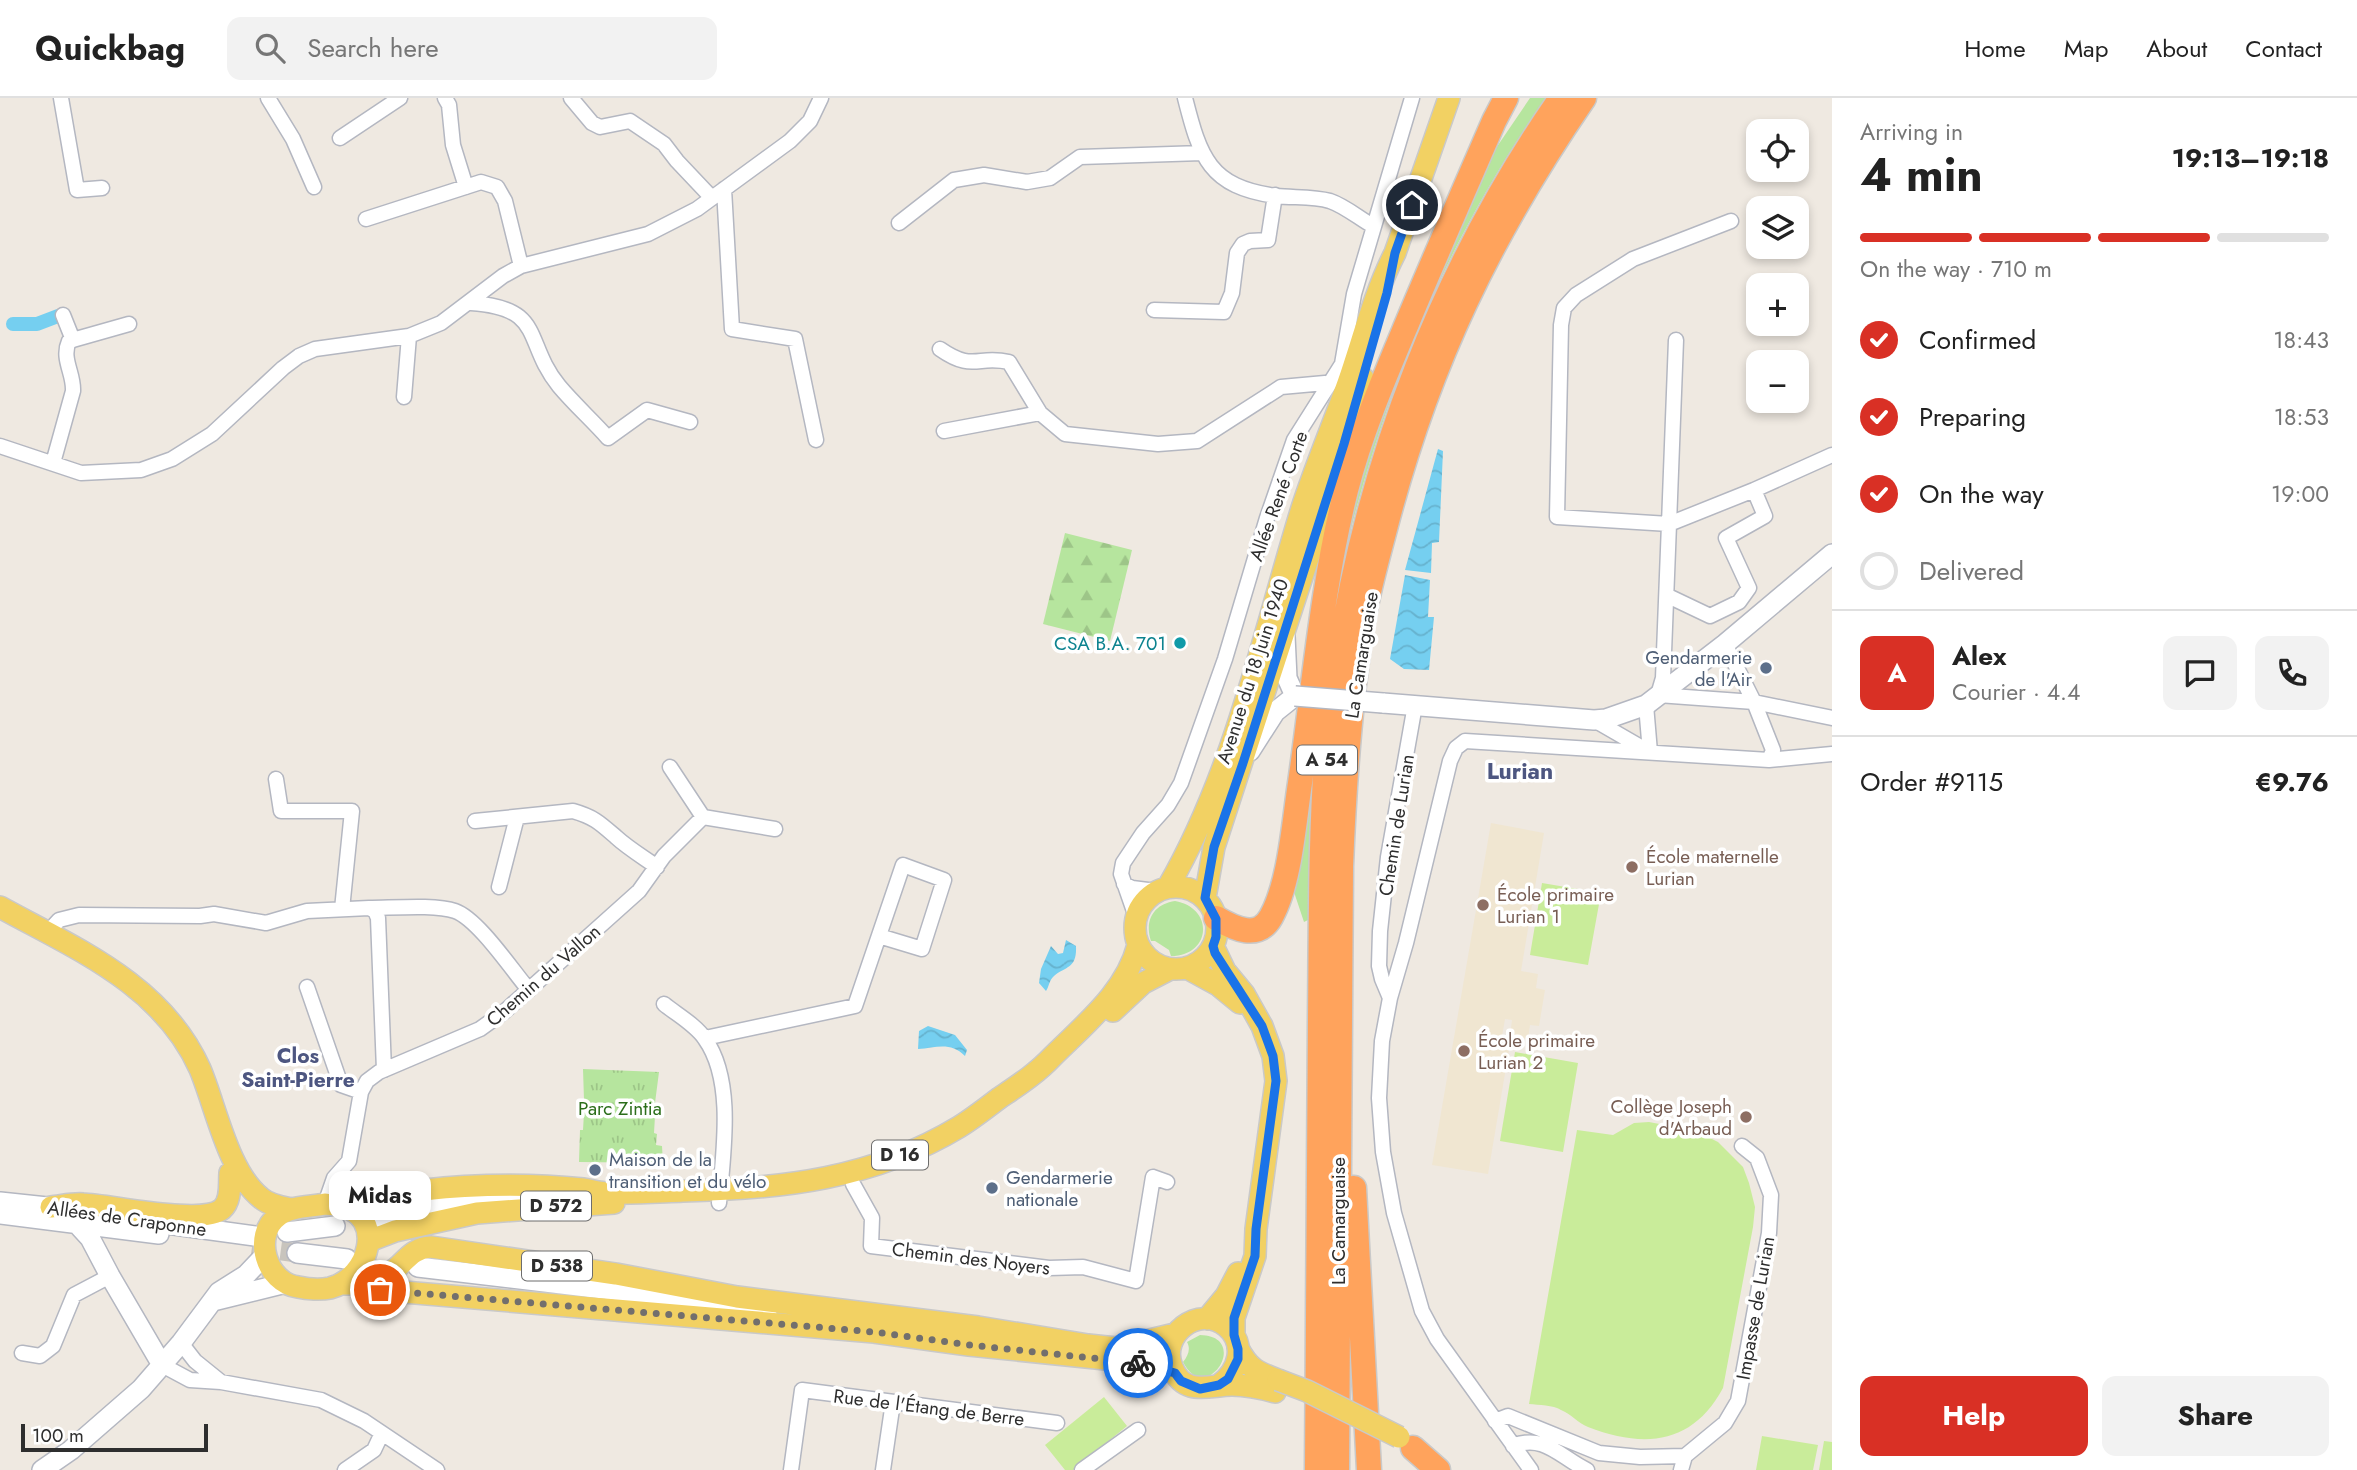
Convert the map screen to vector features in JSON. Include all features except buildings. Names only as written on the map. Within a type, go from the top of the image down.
[{"type":"highway","points":[[1210,908],[1236,929],[1251,932],[1262,928],[1279,901],[1297,806],[1326,585],[1347,489],[1376,398],[1488,134],[1506,98]]},
{"type":"highway","name":"La Camarguaise","points":[[1317,1470],[1322,868],[1328,733],[1343,632],[1359,548],[1384,460],[1407,392],[1436,320],[1462,262],[1494,204],[1536,133],[1561,98]]},
{"type":"highway","name":"La Camarguaise","points":[[1337,1470],[1343,792],[1361,631],[1402,462],[1424,397],[1474,283],[1508,217],[1584,98]]},
{"type":"highway","points":[[1350,725],[1353,775],[1349,1086],[1369,1470]]},
{"type":"highway","points":[[1406,1443],[1438,1470]]},
{"type":"main road","name":"Avenue du 18 Juin 1940","points":[[1210,908],[1214,847],[1243,763],[1257,691],[1320,455],[1449,98]]},
{"type":"main road","name":"Avenue du 18 Juin 1940","points":[[1162,889],[1182,862],[1284,634],[1344,444],[1387,293],[1395,253]]},
{"type":"main road","points":[[1257,691],[1606,719],[1652,700],[1725,644],[1832,554]]},
{"type":"main road","points":[[1284,634],[1287,678],[1296,696]]},
{"type":"main road","points":[[1243,763],[1275,712],[1296,696]]},
{"type":"main road","points":[[1178,969],[1206,956],[1216,937],[1210,908],[1194,890],[1181,886],[1162,889],[1140,906],[1134,931],[1138,945],[1146,957],[1157,965],[1178,969],[1218,985],[1254,1012]]},
{"type":"main road","points":[[0,907],[119,974],[144,993],[186,1042],[200,1069],[230,1151],[246,1181],[261,1199],[291,1209]]},
{"type":"main road","name":"D 16","points":[[720,1197],[863,1169],[922,1146],[959,1127],[1038,1071],[1086,1023],[1130,972],[1138,945]]},
{"type":"main road","points":[[1213,946],[1225,971],[1244,994],[1262,1026],[1273,1056],[1276,1081],[1256,1229],[1255,1256],[1234,1318],[1238,1359],[1235,1370],[1219,1385]]},
{"type":"main road","name":"D 16","points":[[607,1193],[720,1197],[853,1184],[891,1170],[955,1142],[1037,1086],[1143,983],[1178,969]]},
{"type":"main road","points":[[51,1207],[81,1204],[171,1214],[214,1213],[228,1201],[230,1151]]},
{"type":"main road","points":[[42,1470],[71,1450],[141,1389],[181,1343],[219,1292],[246,1275],[265,1241],[271,1223],[278,1215],[291,1209],[342,1206],[362,1219],[369,1241],[367,1254],[354,1262],[340,1284],[328,1289],[295,1287],[286,1283],[270,1267],[265,1241],[230,1173]]},
{"type":"main road","points":[[353,1211],[367,1202],[381,1198],[455,1188],[500,1185],[583,1189],[607,1193]]},
{"type":"main road","points":[[377,1217],[492,1200],[607,1193]]},
{"type":"main road","name":"D 572","points":[[369,1241],[395,1231],[477,1213],[720,1197]]},
{"type":"main road","name":"Allées de Craponne","points":[[0,1202],[51,1207],[265,1241]]},
{"type":"main road","points":[[51,1207],[125,1230]]},
{"type":"main road","name":"Allées de Craponne","points":[[0,1214],[79,1226],[265,1241]]},
{"type":"main road","points":[[79,1226],[90,1238],[162,1365]]},
{"type":"main road","points":[[265,1241],[335,1226]]},
{"type":"main road","points":[[1207,1319],[1226,1296],[1256,1229]]},
{"type":"main road","name":"D 538","points":[[354,1262],[375,1274],[384,1275],[405,1261],[414,1251],[431,1247],[616,1274],[737,1297],[1135,1362],[1175,1373]]},
{"type":"main road","points":[[297,1253],[354,1262]]},
{"type":"main road","points":[[418,1267],[637,1293],[874,1332]]},
{"type":"main road","points":[[213,1302],[286,1283]]},
{"type":"main road","name":"D 538","points":[[340,1284],[364,1284],[380,1290],[874,1332],[974,1336],[1116,1348],[1175,1334]]},
{"type":"main road","points":[[637,1293],[737,1297]]},
{"type":"main road","points":[[1276,1386],[1246,1364],[1227,1327],[1207,1319],[1189,1322],[1175,1334],[1169,1354],[1175,1373],[1181,1381],[1200,1389],[1219,1385],[1276,1386],[1342,1409],[1406,1443],[1446,1470]]},
{"type":"street","points":[[61,98],[77,190],[102,188]]},
{"type":"street","points":[[268,98],[293,139],[314,187]]},
{"type":"street","points":[[340,138],[400,98]]},
{"type":"street","points":[[445,98],[449,106],[453,145],[466,187]]},
{"type":"street","points":[[570,98],[592,123],[600,127],[630,121],[664,144],[712,198]]},
{"type":"street","points":[[0,446],[81,473],[141,470],[172,459],[212,434],[299,356],[315,349],[409,336],[441,323],[521,265],[648,234],[697,209],[790,141],[810,121],[821,98]]},
{"type":"street","points":[[1185,98],[1195,140],[1208,164],[1230,184],[1275,195],[1332,202],[1373,226]]},
{"type":"street","name":"Allée René Corte","points":[[1124,884],[1122,863],[1143,833],[1168,805],[1192,758],[1294,440],[1342,364],[1354,294],[1412,98]]},
{"type":"street","points":[[899,223],[954,180],[984,175],[1027,182],[1050,178],[1080,157],[1202,153]]},
{"type":"street","points":[[366,219],[481,182],[496,187],[505,201],[521,265]]},
{"type":"street","points":[[724,189],[732,329],[795,339],[816,440]]},
{"type":"street","points":[[1154,310],[1224,312],[1233,293],[1237,253],[1243,244],[1250,241],[1268,240],[1275,195]]},
{"type":"street","points":[[1731,221],[1633,259],[1576,295],[1564,308],[1561,326],[1557,517],[1669,524],[1832,455]]},
{"type":"street","points":[[471,303],[495,305],[512,312],[526,323],[557,384],[608,438],[647,410],[690,422]]},
{"type":"street","points":[[63,315],[73,340]]},
{"type":"street","points":[[53,463],[73,391],[74,383],[65,354],[69,341],[129,324]]},
{"type":"street","points":[[404,397],[409,336]]},
{"type":"street","points":[[1650,752],[1652,700],[1663,678],[1676,340]]},
{"type":"street","points":[[940,349],[957,360],[978,363],[996,359],[1009,362],[1040,413],[1065,433],[1158,444],[1197,441],[1281,387],[1325,383],[1328,386]]},
{"type":"street","points":[[944,431],[1040,413]]},
{"type":"street","points":[[1668,596],[1710,616],[1740,602],[1748,588],[1726,538],[1765,516],[1754,490]]},
{"type":"street","points":[[1725,644],[1754,702],[1773,750],[1769,760]]},
{"type":"street","points":[[1652,700],[1754,702],[1832,718]]},
{"type":"street","name":"Chemin de Lurian","points":[[1390,998],[1379,966],[1379,946],[1388,858],[1415,705]]},
{"type":"street","points":[[1594,720],[1650,752]]},
{"type":"street","points":[[1531,1470],[1437,1339],[1422,1311],[1394,1213],[1383,1152],[1379,1098],[1382,1041],[1390,998],[1456,748],[1465,741],[1769,760],[1832,754]]},
{"type":"street","points":[[670,767],[703,817],[775,829]]},
{"type":"street","points":[[276,779],[281,811],[352,811],[342,909]]},
{"type":"street","points":[[475,821],[573,811],[586,814],[599,821],[657,867]]},
{"type":"street","points":[[499,887],[517,817]]},
{"type":"street","name":"Chemin du Vallon","points":[[361,1092],[367,1081],[384,1070],[480,1029],[505,1011],[639,891],[664,856],[703,817]]},
{"type":"street","points":[[705,1038],[855,1006],[903,865],[944,880],[922,949],[879,936]]},
{"type":"street","points":[[1124,884],[1132,888],[1162,889]]},
{"type":"street","points":[[1124,884],[1136,916]]},
{"type":"street","points":[[369,908],[375,911],[378,918],[384,1070]]},
{"type":"street","points":[[47,933],[59,920],[79,915],[214,914],[267,923],[307,911],[369,908],[456,911],[476,926],[529,990]]},
{"type":"street","points":[[307,987],[341,1085],[361,1092],[349,1161],[334,1178],[325,1205]]},
{"type":"street","points":[[664,1004],[705,1038],[721,1071],[724,1119],[720,1197]]},
{"type":"street","name":"Impasse de Lurian","points":[[1683,1463],[1725,1423],[1738,1401],[1767,1246],[1771,1195],[1757,1158],[1742,1146]]},
{"type":"street","name":"Chemin des Noyers","points":[[853,1184],[872,1218],[871,1246],[1049,1268],[1083,1267],[1136,1281],[1153,1177],[1167,1182]]},
{"type":"street","points":[[22,1353],[40,1356],[53,1346],[74,1295],[110,1276]]},
{"type":"street","points":[[181,1343],[195,1361],[221,1382]]},
{"type":"street","points":[[162,1365],[190,1380],[221,1382],[321,1400],[364,1421],[437,1470]]},
{"type":"street","name":"Rue de l'Étang de Berre","points":[[792,1470],[802,1390],[1057,1423]]},
{"type":"street","points":[[883,1470],[893,1402]]},
{"type":"street","points":[[1495,1421],[1508,1416],[1599,1453],[1683,1463]]},
{"type":"street","points":[[1082,1470],[1138,1430]]},
{"type":"street","points":[[345,1470],[373,1450],[382,1433]]},
{"type":"street","points":[[1513,1446],[1525,1441],[1547,1445],[1587,1470]]},
{"type":"shaded area","points":[[1491,823],[1544,833],[1521,971],[1538,974],[1536,988],[1545,990],[1539,1026],[1530,1025],[1528,1039],[1510,1036],[1512,1020],[1505,1019],[1501,1042],[1510,1044],[1488,1174],[1432,1165]]},
{"type":"green space","points":[[1530,98],[1546,98],[1477,207],[1421,323],[1375,444],[1341,569],[1361,459],[1494,151]]},
{"type":"green space","points":[[1065,533],[1132,550],[1110,641],[1043,624]]},
{"type":"green space","points":[[1319,713],[1308,920],[1304,922],[1295,895],[1292,874]]},
{"type":"green space","points":[[1542,883],[1601,893],[1588,965],[1530,955]]},
{"type":"green space","points":[[1175,901],[1188,905],[1197,913],[1202,921],[1203,931],[1194,948],[1184,954],[1171,956],[1169,950],[1151,941],[1149,926],[1156,909]]},
{"type":"green space","points":[[1515,1052],[1578,1063],[1563,1152],[1500,1141]]},
{"type":"green space","name":"Parc Zintia","points":[[583,1069],[659,1072],[655,1103],[660,1103],[660,1116],[655,1116],[654,1133],[657,1134],[656,1145],[662,1146],[663,1163],[579,1162],[580,1130],[583,1130],[584,1113],[580,1112],[581,1100],[584,1100]]},
{"type":"green space","points":[[1649,1122],[1696,1131],[1718,1142],[1743,1167],[1755,1207],[1723,1388],[1711,1407],[1697,1421],[1666,1437],[1648,1439],[1609,1434],[1584,1425],[1558,1408],[1529,1404],[1577,1130],[1613,1135],[1634,1123]]},
{"type":"green space","points":[[1200,1335],[1215,1338],[1223,1346],[1224,1356],[1220,1366],[1212,1374],[1203,1377],[1192,1374],[1183,1362],[1189,1347],[1187,1342]]},
{"type":"green space","points":[[1104,1397],[1127,1426],[1073,1470],[1065,1470],[1045,1445]]},
{"type":"green space","points":[[1762,1436],[1818,1445],[1813,1470],[1756,1470]]},
{"type":"green space","points":[[1824,1441],[1832,1442],[1832,1470],[1819,1470]]},
{"type":"water","points":[[1438,449],[1443,451],[1439,542],[1432,543],[1431,573],[1405,570]]},
{"type":"water","points":[[1405,575],[1430,580],[1428,617],[1434,617],[1429,670],[1404,669],[1390,659]]},
{"type":"water","points":[[1066,940],[1076,946],[1075,959],[1070,966],[1052,978],[1046,991],[1039,983],[1041,969],[1051,946],[1058,954],[1063,953]]},
{"type":"water","points":[[928,1026],[955,1035],[967,1050],[965,1056],[948,1047],[918,1049],[919,1031]]},
{"type":"waterway","points":[[13,324],[37,324],[58,316]]},
{"type":"tunnel","points":[[252,1247],[297,1253]]},
{"type":"way so far","points":[[380,1290],[874,1332],[1138,1363]]},
{"type":"place","name":"CSA B.A. 701","points":[[1180,643]]},
{"type":"place","name":"Gendarmerie de l'Air","points":[[1766,668]]},
{"type":"place","name":"École maternelle Lurian","points":[[1632,867]]},
{"type":"place","name":"École primaire Lurian 1","points":[[1483,905]]},
{"type":"place","name":"École primaire Lurian 2","points":[[1464,1051]]},
{"type":"place","name":"Collège Joseph d'Arbaud","points":[[1746,1117]]},
{"type":"place","name":"Maison de la transition et du vélo","points":[[595,1170]]},
{"type":"place","name":"Gendarmerie nationale","points":[[992,1188]]},
{"type":"place","name":"Midas","points":[[380,1290]]},
{"type":"district","name":"Lurian","points":[[1520,771]]},
{"type":"district","name":"Clos Saint-Pierre","points":[[298,1068]]},
{"type":"route","points":[[1138,1363],[1175,1373],[1181,1381],[1200,1389],[1219,1385],[1228,1379],[1235,1370],[1238,1359],[1234,1318],[1255,1256],[1256,1229],[1276,1081],[1273,1056],[1262,1026],[1244,994],[1225,971],[1215,953],[1213,946],[1216,919],[1205,898],[1208,873],[1214,847],[1344,444],[1387,293],[1395,253],[1412,205]]}]
